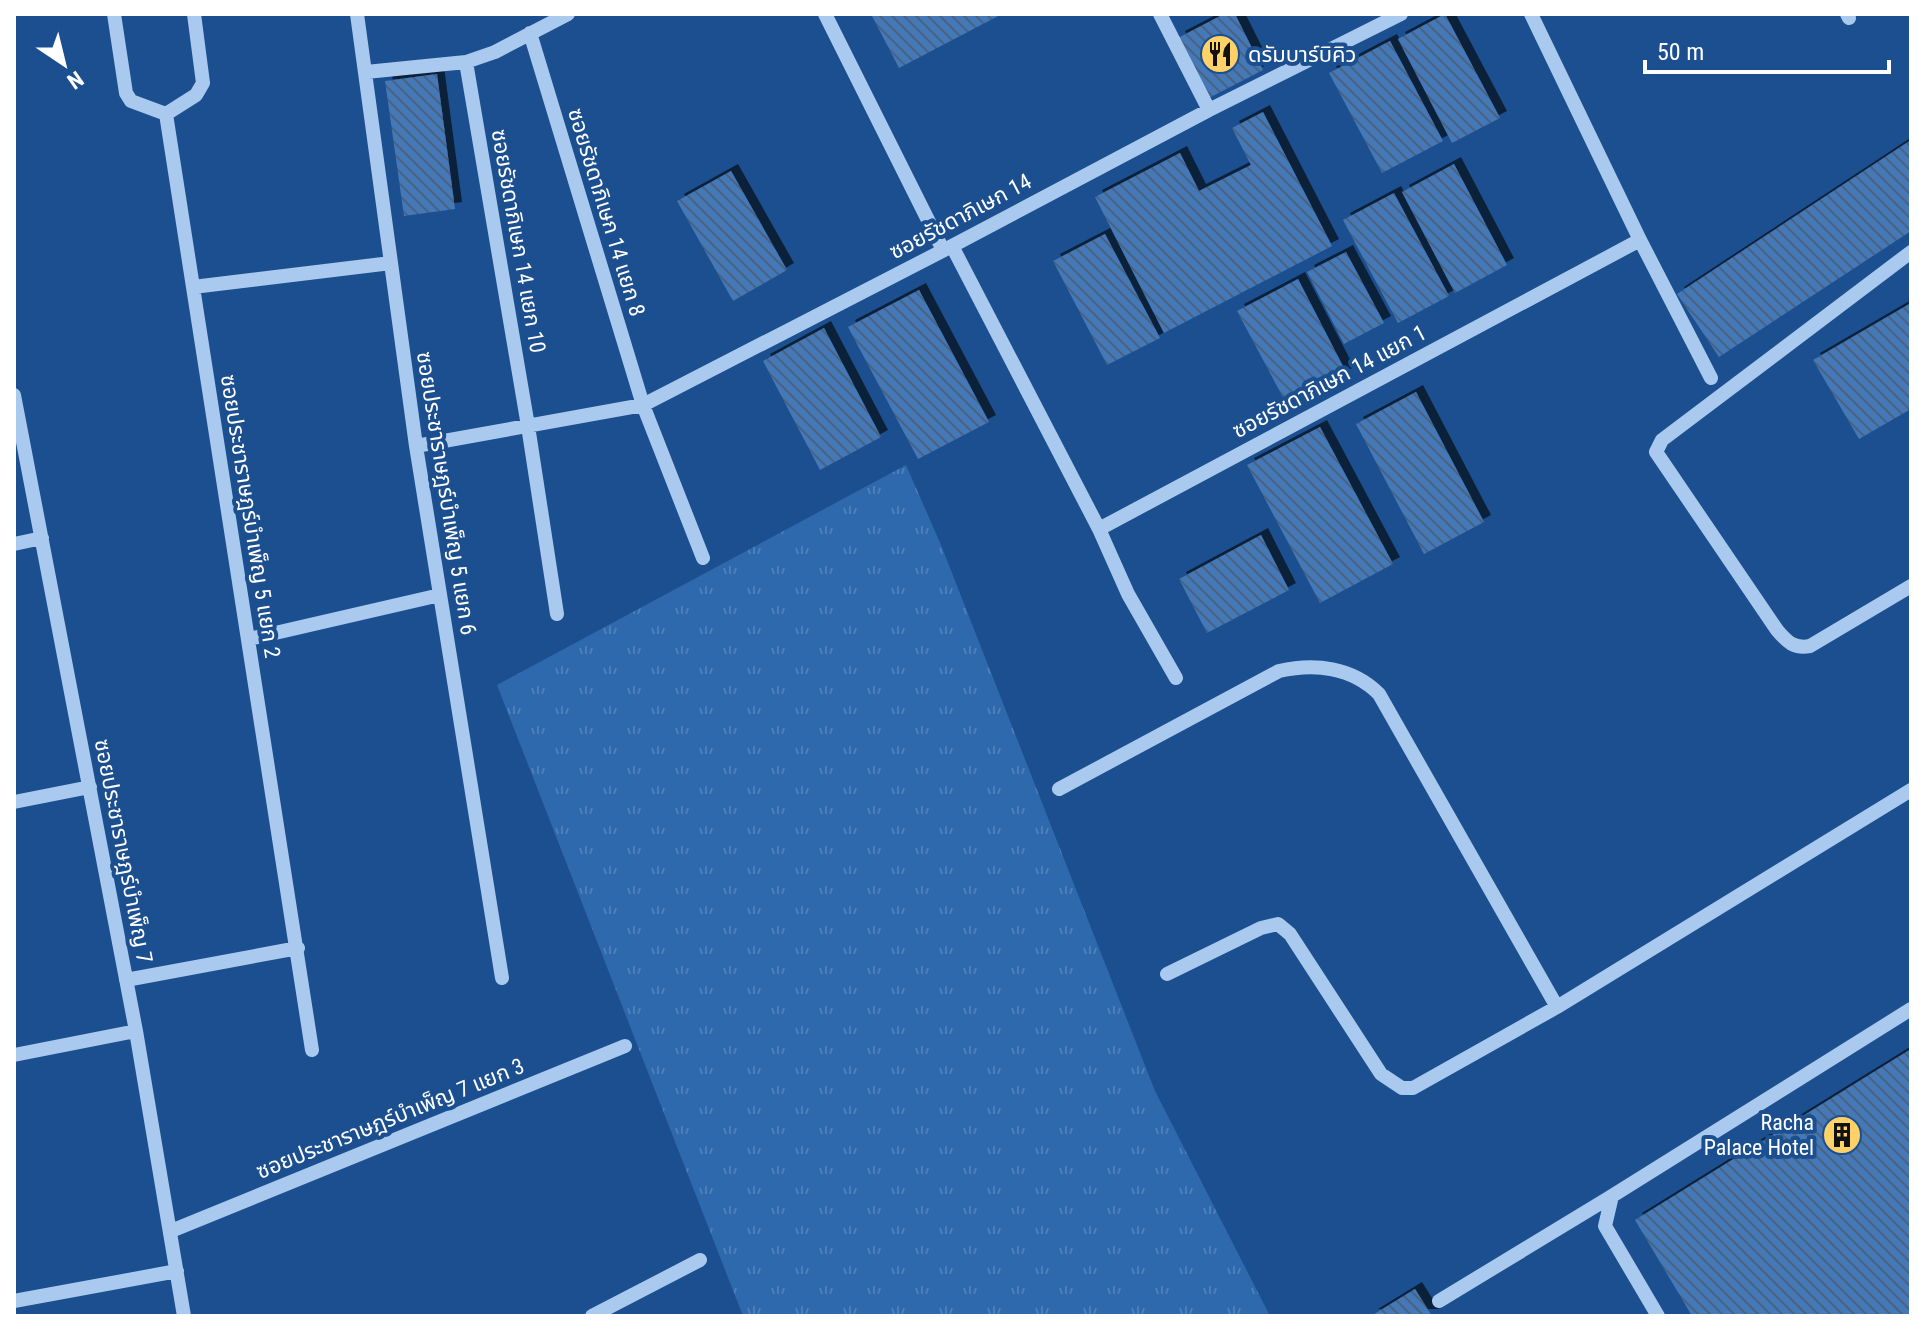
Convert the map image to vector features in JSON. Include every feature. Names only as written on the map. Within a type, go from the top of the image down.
[{"type":"street","points":[[114,14],[126,93],[131,101],[166,114],[196,95],[203,83],[194,14]]},
{"type":"street","name":"ซอยประชาราษฎร์บำเพ็ญ 5 แยก 6","points":[[357,14],[416,446],[502,978]]},
{"type":"street","points":[[366,72],[466,62],[495,52],[568,14]]},
{"type":"street","points":[[825,14],[1099,529],[1128,594],[1176,678]]},
{"type":"street","points":[[1160,14],[1209,110]]},
{"type":"street","name":"ซอยรัชดาภิเษก 14","points":[[416,446],[643,405],[1209,110],[1401,14]]},
{"type":"street","points":[[1531,14],[1640,240],[1711,378]]},
{"type":"street","name":"ซอยรัชดาภิเษก 14 แยก 8","points":[[530,33],[643,405],[703,558]]},
{"type":"street","name":"ซอยรัชดาภิเษก 14 แยก 10","points":[[466,62],[557,614]]},
{"type":"street","name":"ซอยประชาราษฎร์บำเพ็ญ 5 แยก 2","points":[[166,114],[312,1050]]},
{"type":"street","name":"ซอยรัชดาภิเษก 14 แยก 1","points":[[1099,529],[1640,240]]},
{"type":"street","points":[[1911,252],[1662,440],[1656,452],[1788,643],[1810,646],[1911,586]]},
{"type":"street","points":[[193,287],[391,263]]},
{"type":"street","name":"ซอยประชาราษฎร์บำเพ็ญ 7","points":[[14,395],[136,1031],[184,1316]]},
{"type":"street","points":[[14,544],[42,538]]},
{"type":"street","points":[[249,639],[440,595]]},
{"type":"street","points":[[1059,789],[1279,671],[1301,666],[1326,667],[1367,682],[1379,694],[1557,1007]]},
{"type":"street","points":[[14,802],[90,787]]},
{"type":"street","points":[[1167,974],[1261,928],[1278,924],[1290,934],[1381,1074],[1402,1088],[1413,1088],[1557,1007],[1911,790]]},
{"type":"street","points":[[126,980],[298,948]]},
{"type":"street","points":[[1439,1301],[1911,1009]]},
{"type":"street","points":[[14,1055],[136,1031]]},
{"type":"street","name":"ซอยประชาราษฎร์บำเพ็ญ 7 แยก 3","points":[[171,1231],[625,1046]]},
{"type":"street","points":[[1612,1196],[1605,1226],[1658,1316]]},
{"type":"street","points":[[592,1316],[700,1260]]},
{"type":"street","points":[[14,1301],[177,1271]]},
{"type":"green space","points":[[906,465],[941,545],[1155,1091],[1270,1316],[743,1316],[497,685]]},
{"type":"building","points":[[871,14],[1002,14],[899,68]]},
{"type":"building","name":"ดรัมบาร์บิคิว","points":[[1224,14],[1235,14],[1263,70],[1209,98],[1178,38]]},
{"type":"building","points":[[1445,14],[1500,118],[1452,143],[1398,39]]},
{"type":"building","points":[[1390,41],[1443,141],[1382,173],[1329,73]]},
{"type":"building","points":[[437,74],[455,209],[404,216],[385,81]]},
{"type":"building","points":[[1263,112],[1332,246],[1164,333],[1095,197],[1180,153],[1199,191],[1251,165],[1232,128]]},
{"type":"building","points":[[1911,140],[1911,231],[1719,357],[1677,294]]},
{"type":"building","points":[[1454,164],[1507,265],[1455,293],[1402,192]]},
{"type":"building","points":[[731,171],[787,270],[733,301],[677,201]]},
{"type":"building","points":[[1394,193],[1449,296],[1398,323],[1343,220]]},
{"type":"building","points":[[1105,234],[1160,338],[1107,365],[1053,261]]},
{"type":"building","points":[[1346,252],[1384,323],[1344,344],[1307,272]]},
{"type":"building","points":[[1298,279],[1347,374],[1287,405],[1237,311]]},
{"type":"building","points":[[919,290],[989,422],[918,459],[848,327]]},
{"type":"building","points":[[1911,303],[1911,409],[1859,439],[1813,360]]},
{"type":"building","points":[[824,328],[881,437],[820,470],[763,361]]},
{"type":"building","points":[[1416,392],[1484,522],[1424,554],[1356,424]]},
{"type":"building","points":[[1320,427],[1393,564],[1320,603],[1247,465]]},
{"type":"building","points":[[1261,535],[1289,590],[1207,633],[1179,579]]},
{"type":"building","name":"Racha Palace Hotel","points":[[1911,1049],[1911,1316],[1692,1316],[1635,1220]]},
{"type":"building","points":[[1415,1289],[1432,1316],[1371,1316]]},
{"type":"place","name":"ดรัมบาร์บิคิว","points":[[1220,54]]},
{"type":"place","name":"Racha Palace Hotel","points":[[1842,1135]]}]
